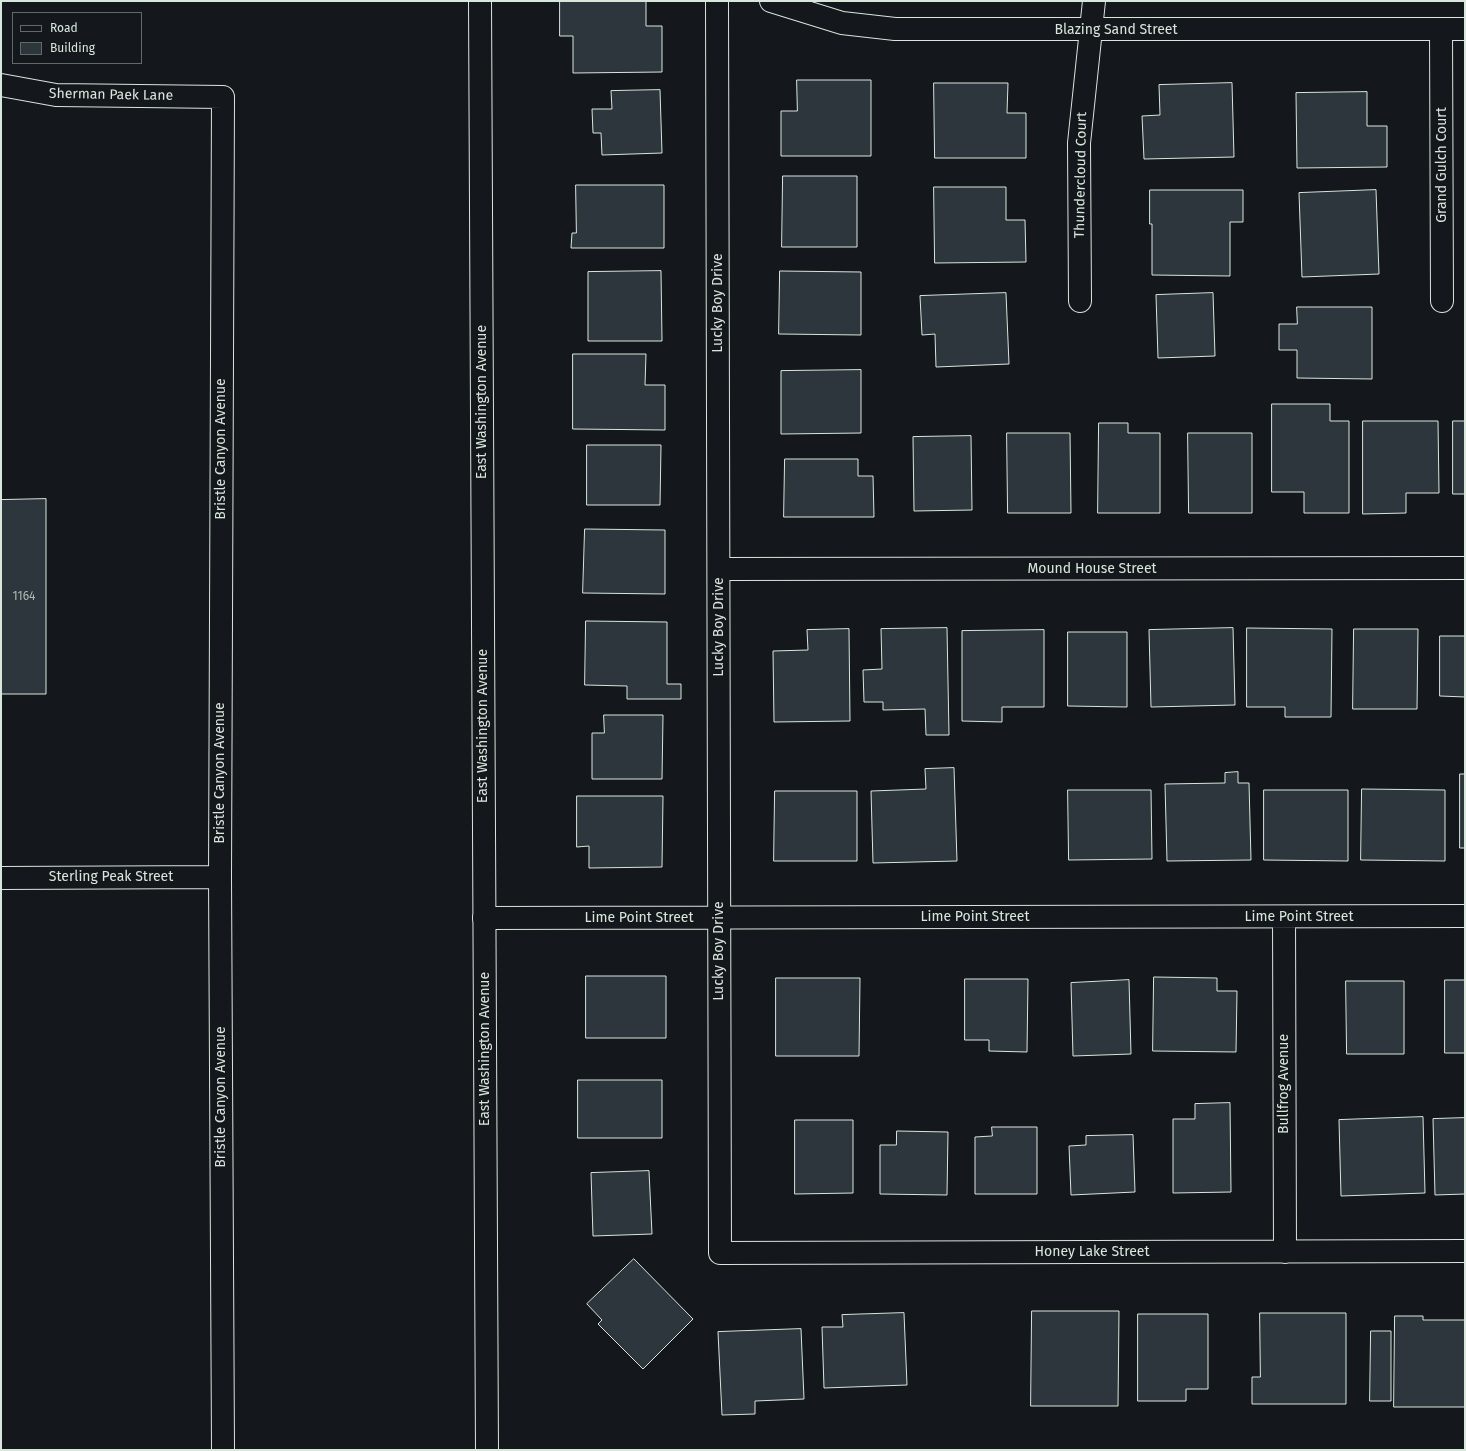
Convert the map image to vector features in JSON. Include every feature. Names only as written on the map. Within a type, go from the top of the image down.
[{"type":"street","name":"East Washington Avenue","points":[[480,1],[487,1450]]},
{"type":"street","name":"Lucky Boy Drive","points":[[717,1],[720,1253]]},
{"type":"street","name":"Blazing Sand Street","points":[[771,1],[842,23],[895,29],[1465,29]]},
{"type":"street","name":"Thundercloud Court","points":[[1080,301],[1080,143],[1094,1]]},
{"type":"street","name":"Grand Gulch Court","points":[[1441,29],[1442,300]]},
{"type":"street","name":"Sherman Paek Lane","points":[[1,85],[56,96],[223,97]]},
{"type":"street","name":"Bristle Canyon Avenue","points":[[223,97],[220,877],[223,1450]]},
{"type":"street","name":"Mound House Street","points":[[719,570],[1465,568]]},
{"type":"street","name":"Sterling Peak Street","points":[[1,878],[220,877]]},
{"type":"street","name":"Lime Point Street","points":[[484,918],[1465,916]]},
{"type":"street","name":"Bullfrog Avenue","points":[[1284,917],[1285,1252]]},
{"type":"street","name":"Honey Lake Street","points":[[720,1253],[1465,1251]]},
{"type":"building","points":[[560,1],[646,1],[646,26],[662,26],[662,72],[573,73],[573,36],[560,36]]},
{"type":"building","points":[[797,80],[871,80],[871,156],[781,156],[781,111],[797,111]]},
{"type":"building","points":[[934,83],[1008,83],[1007,113],[1026,113],[1026,158],[935,158]]},
{"type":"building","points":[[1232,83],[1234,157],[1144,159],[1142,116],[1160,115],[1159,85]]},
{"type":"building","points":[[660,90],[662,153],[602,155],[601,133],[593,133],[592,109],[612,109],[611,91]]},
{"type":"building","points":[[1367,92],[1367,126],[1387,126],[1387,167],[1297,168],[1296,93]]},
{"type":"building","points":[[783,176],[857,176],[857,247],[782,247]]},
{"type":"building","points":[[576,185],[664,185],[664,248],[571,248],[572,233],[576,233]]},
{"type":"building","points":[[934,187],[1006,187],[1006,220],[1025,220],[1026,262],[935,263]]},
{"type":"building","points":[[1150,190],[1243,190],[1243,222],[1230,222],[1230,276],[1152,275]]},
{"type":"building","points":[[1376,190],[1379,274],[1302,277],[1299,193]]},
{"type":"building","points":[[661,271],[662,341],[588,341],[588,272]]},
{"type":"building","points":[[780,271],[861,272],[861,335],[779,334]]},
{"type":"building","points":[[1006,293],[1009,364],[936,367],[935,334],[922,335],[920,296]]},
{"type":"building","points":[[1213,293],[1215,356],[1158,358],[1156,295]]},
{"type":"building","points":[[1297,307],[1372,307],[1372,379],[1297,378],[1297,350],[1279,350],[1279,324],[1297,324]]},
{"type":"building","points":[[573,354],[646,354],[645,385],[665,385],[665,430],[573,429]]},
{"type":"building","points":[[861,370],[861,433],[781,434],[781,371]]},
{"type":"building","points":[[1272,404],[1330,404],[1330,421],[1349,421],[1349,513],[1304,513],[1304,492],[1272,492]]},
{"type":"building","points":[[1363,421],[1438,421],[1439,493],[1406,493],[1406,513],[1363,514]]},
{"type":"building","points":[[1453,421],[1465,421],[1465,494],[1453,494]]},
{"type":"building","points":[[1099,423],[1128,423],[1128,433],[1160,433],[1160,513],[1098,513]]},
{"type":"building","points":[[1007,433],[1070,433],[1071,513],[1008,513]]},
{"type":"building","points":[[1188,433],[1252,433],[1252,513],[1189,513]]},
{"type":"building","points":[[971,436],[972,510],[914,511],[913,437]]},
{"type":"building","points":[[587,445],[661,445],[660,505],[587,505]]},
{"type":"building","points":[[785,459],[858,459],[858,476],[873,476],[874,517],[784,517]]},
{"type":"building","points":[[46,499],[46,694],[1,694],[1,500]]},
{"type":"building","points":[[585,529],[665,530],[665,594],[583,593]]},
{"type":"building","points":[[586,621],[667,622],[667,684],[681,684],[681,699],[627,699],[627,686],[585,685]]},
{"type":"building","points":[[947,628],[949,735],[926,735],[925,709],[883,710],[883,702],[864,702],[863,670],[882,669],[881,629]]},
{"type":"building","points":[[1233,628],[1235,705],[1151,707],[1149,630]]},
{"type":"building","points":[[1247,628],[1332,629],[1331,717],[1285,717],[1285,707],[1247,707]]},
{"type":"building","points":[[849,629],[850,721],[774,722],[773,651],[808,650],[807,630]]},
{"type":"building","points":[[1354,629],[1418,629],[1417,709],[1353,709]]},
{"type":"building","points":[[1044,630],[1044,707],[1002,707],[1002,722],[962,721],[962,631]]},
{"type":"building","points":[[1068,632],[1127,632],[1127,707],[1068,706]]},
{"type":"building","points":[[1440,636],[1465,636],[1465,697],[1440,696]]},
{"type":"building","points":[[604,715],[663,715],[662,779],[592,779],[592,733],[604,733]]},
{"type":"building","points":[[954,768],[957,861],[873,863],[871,791],[926,789],[925,769]]},
{"type":"building","points":[[1238,772],[1238,783],[1249,783],[1251,860],[1167,861],[1165,784],[1225,783],[1225,773]]},
{"type":"building","points":[[1460,774],[1465,774],[1465,848],[1460,848]]},
{"type":"building","points":[[1362,789],[1445,790],[1445,861],[1361,860]]},
{"type":"building","points":[[1068,790],[1151,790],[1152,859],[1069,860]]},
{"type":"building","points":[[1264,790],[1348,790],[1348,861],[1264,860]]},
{"type":"building","points":[[775,791],[857,791],[857,861],[774,861]]},
{"type":"building","points":[[577,796],[663,796],[662,867],[589,868],[589,846],[577,847]]},
{"type":"building","points":[[586,976],[666,976],[666,1038],[586,1038]]},
{"type":"building","points":[[1154,977],[1217,978],[1217,991],[1237,991],[1236,1052],[1153,1051]]},
{"type":"building","points":[[776,978],[860,978],[859,1056],[776,1056]]},
{"type":"building","points":[[965,979],[1028,979],[1027,1052],[989,1051],[989,1040],[965,1040]]},
{"type":"building","points":[[1129,980],[1131,1054],[1073,1056],[1071,983]]},
{"type":"building","points":[[1445,980],[1465,980],[1465,1053],[1445,1053]]},
{"type":"building","points":[[1346,981],[1404,981],[1404,1054],[1347,1054]]},
{"type":"building","points":[[578,1080],[662,1080],[662,1138],[578,1138]]},
{"type":"building","points":[[1230,1103],[1231,1192],[1173,1193],[1173,1119],[1195,1119],[1195,1104]]},
{"type":"building","points":[[1423,1117],[1425,1193],[1341,1196],[1339,1120]]},
{"type":"building","points":[[1465,1118],[1465,1194],[1435,1195],[1433,1119]]},
{"type":"building","points":[[795,1120],[853,1120],[853,1193],[795,1194]]},
{"type":"building","points":[[992,1127],[1037,1127],[1037,1194],[975,1194],[975,1137],[992,1136]]},
{"type":"building","points":[[897,1131],[948,1132],[947,1195],[880,1194],[880,1145],[896,1145]]},
{"type":"building","points":[[1133,1135],[1135,1192],[1071,1195],[1069,1146],[1086,1145],[1086,1136]]},
{"type":"building","points":[[649,1171],[652,1234],[593,1236],[591,1173]]},
{"type":"building","points":[[634,1259],[693,1319],[643,1369],[598,1324],[602,1320],[587,1304]]},
{"type":"building","points":[[1032,1311],[1119,1311],[1118,1406],[1031,1406]]},
{"type":"building","points":[[904,1313],[907,1385],[824,1388],[822,1327],[843,1327],[842,1315]]},
{"type":"building","points":[[1260,1313],[1346,1313],[1346,1404],[1252,1404],[1252,1377],[1260,1377]]},
{"type":"building","points":[[1138,1314],[1208,1314],[1208,1389],[1186,1389],[1186,1401],[1138,1401]]},
{"type":"building","points":[[1395,1316],[1423,1316],[1423,1320],[1465,1320],[1465,1407],[1394,1407]]},
{"type":"building","points":[[801,1329],[804,1399],[755,1401],[755,1414],[722,1415],[718,1332]]},
{"type":"building","points":[[1371,1331],[1391,1331],[1391,1401],[1370,1401]]}]
